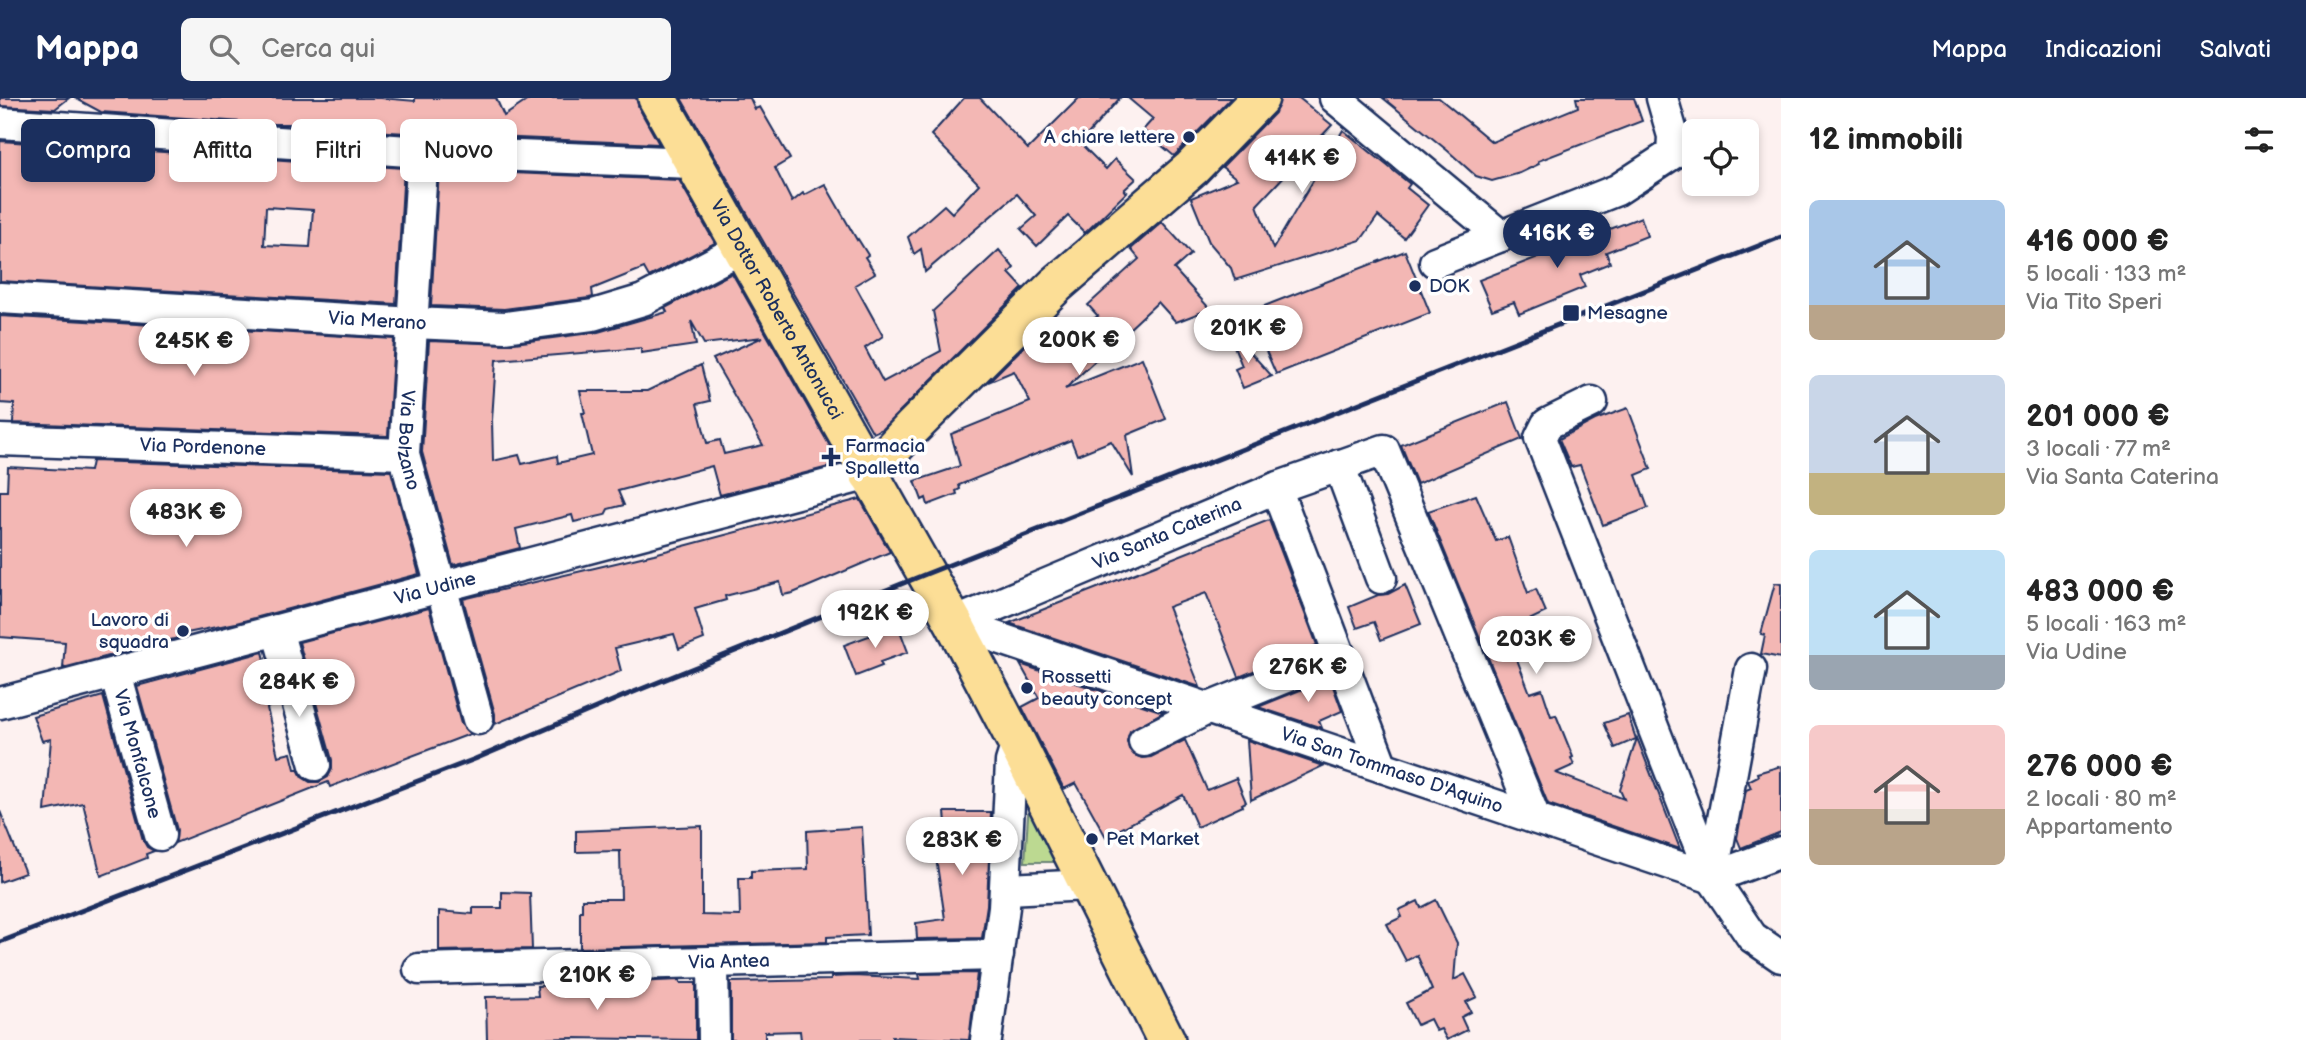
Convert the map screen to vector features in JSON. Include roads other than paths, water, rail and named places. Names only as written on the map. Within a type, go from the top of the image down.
[{"type":"main road","name":"Via Dottor Roberto Antonucci","points":[[657,98],[954,623],[1166,1040]]},
{"type":"main road","points":[[869,474],[1056,285],[1192,167],[1260,98]]},
{"type":"street","points":[[1335,98],[1501,236]]},
{"type":"street","points":[[1435,262],[1616,190],[1672,154],[1673,136],[1662,98]]},
{"type":"street","points":[[0,123],[400,150]]},
{"type":"street","points":[[517,156],[692,163]]},
{"type":"street","name":"Via Bolzano","points":[[421,182],[404,454],[478,719]]},
{"type":"street","name":"Via Merano","points":[[0,298],[505,327],[593,316],[643,300],[740,248]]},
{"type":"street","points":[[1592,402],[1547,424],[1540,438],[1712,878],[1752,937],[1781,957]]},
{"type":"street","name":"Via Pordenone","points":[[0,440],[404,454]]},
{"type":"street","name":"Via Santa Caterina","points":[[954,623],[1276,488],[1384,450],[1535,818]]},
{"type":"street","points":[[1339,465],[1381,578]]},
{"type":"street","name":"Via Udine","points":[[0,703],[869,474]]},
{"type":"street","points":[[1276,488],[1382,766]]},
{"type":"street","name":"Via San Tommaso D'Aquino","points":[[954,623],[1712,878]]},
{"type":"street","points":[[277,630],[315,765]]},
{"type":"street","points":[[1144,741],[1209,708],[1340,655]]},
{"type":"street","points":[[1712,878],[1751,669]]},
{"type":"street","name":"Via Monfalcone","points":[[115,673],[160,835]]},
{"type":"street","points":[[986,1040],[1006,889],[1011,762],[1017,743]]},
{"type":"street","points":[[1712,878],[1781,852]]},
{"type":"street","points":[[1006,889],[1088,884]]},
{"type":"street","name":"Via Antea","points":[[419,969],[998,955]]},
{"type":"street","points":[[713,962],[714,1040]]},
{"type":"railway","points":[[0,942],[475,759],[926,574],[1781,237]]},
{"type":"place","name":"A chiare lettere","points":[[1189,137]]},
{"type":"place","name":"DOK","points":[[1415,286]]},
{"type":"place","name":"Mesagne","points":[[1571,313]]},
{"type":"place","name":"Farmacia Spalletta","points":[[831,457]]},
{"type":"place","name":"Lavoro di squadra","points":[[183,631]]},
{"type":"place","name":"Rossetti beauty concept","points":[[1027,688]]},
{"type":"place","name":"Pet Market","points":[[1092,839]]}]
